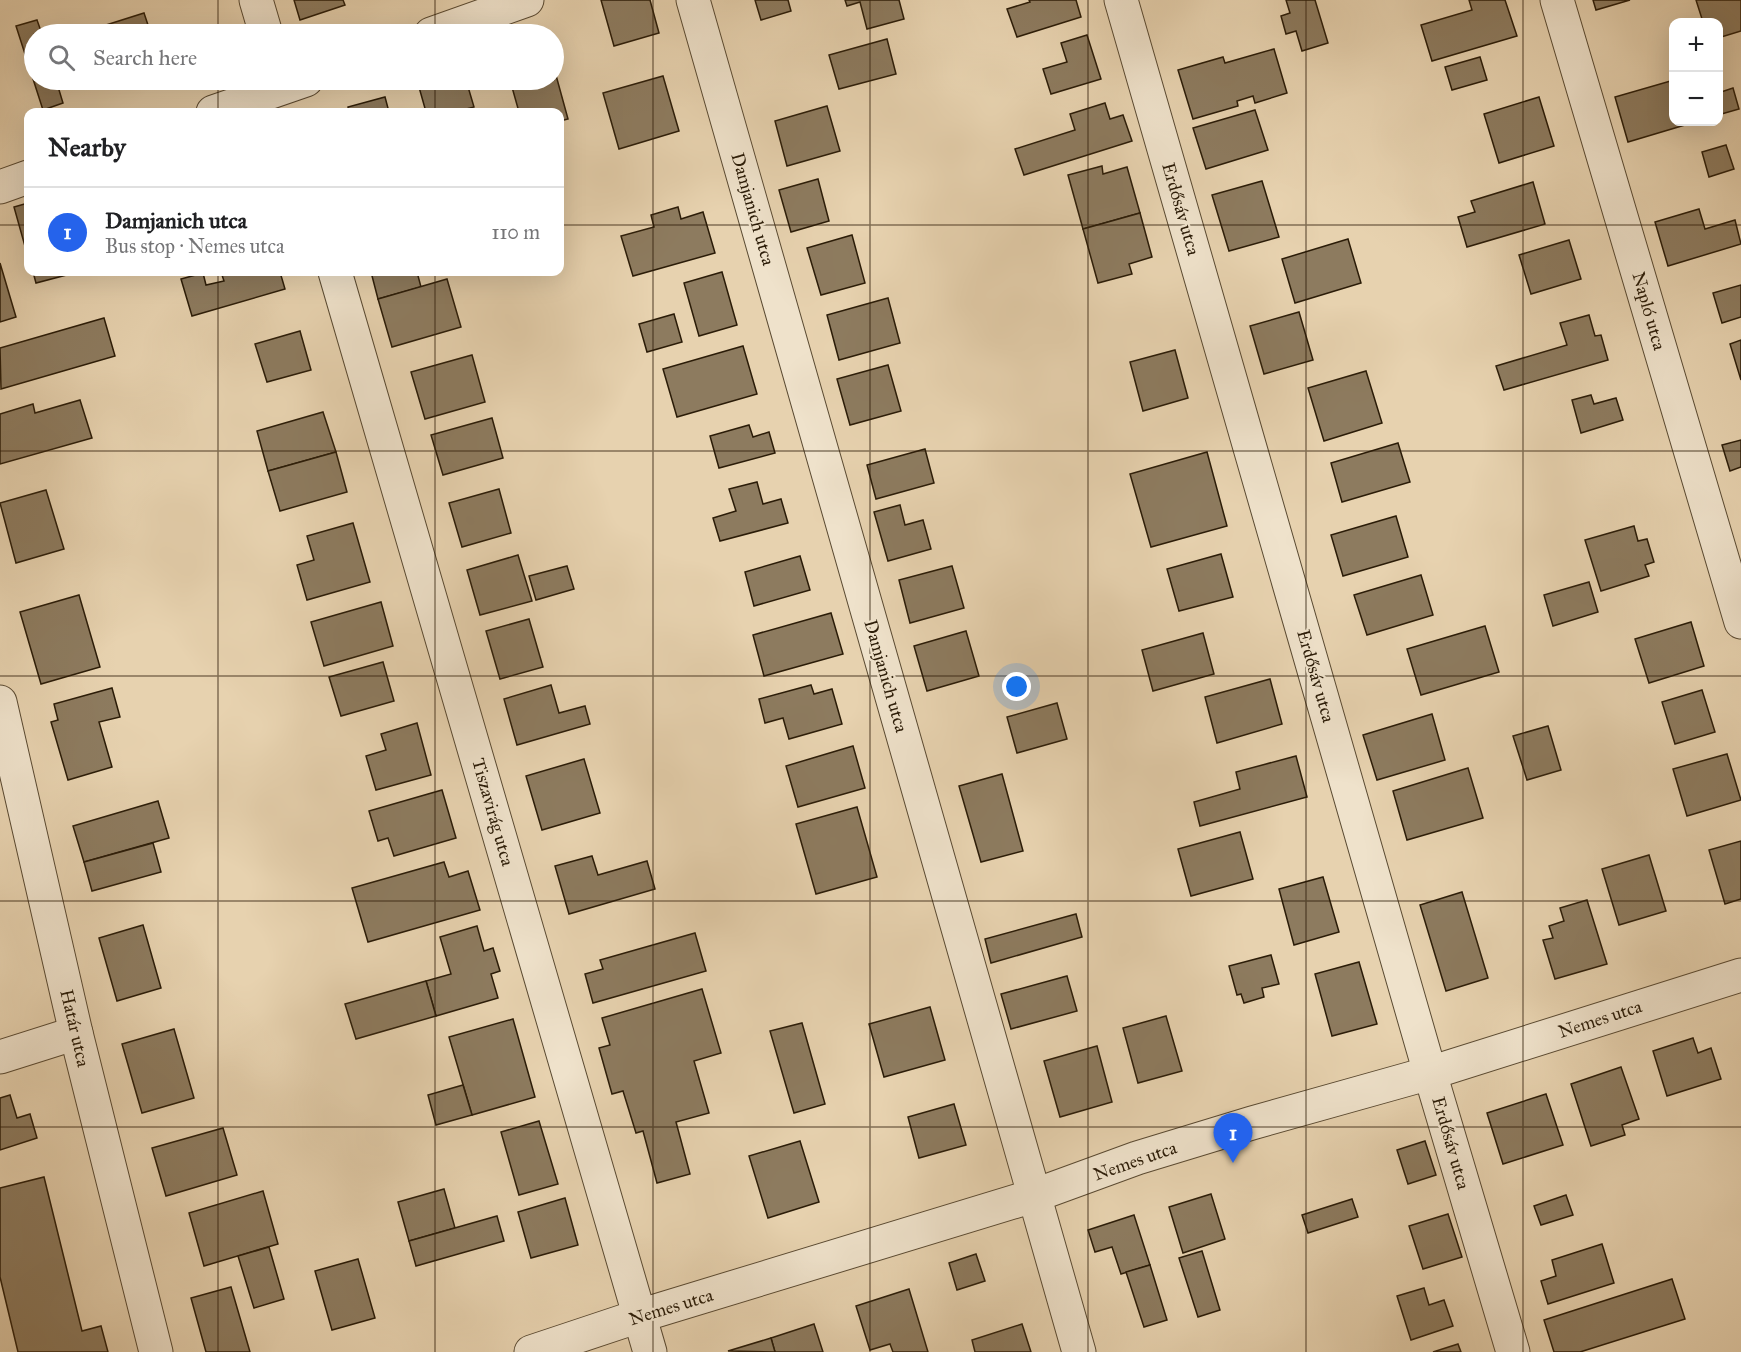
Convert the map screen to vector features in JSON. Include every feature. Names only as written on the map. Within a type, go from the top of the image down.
[{"type":"street","points":[[256,0],[263,24]]},
{"type":"street","points":[[459,24],[527,0]]},
{"type":"street","name":"Damjanich utca","points":[[693,0],[1079,1352]]},
{"type":"street","name":"Erdősáv utca","points":[[1121,0],[1430,1073],[1513,1352]]},
{"type":"street","name":"Napló utca","points":[[1557,0],[1741,622]]},
{"type":"street","points":[[227,108],[289,90]]},
{"type":"street","points":[[0,187],[24,178]]},
{"type":"street","name":"Tiszavirág utca","points":[[336,276],[650,1352]]},
{"type":"street","name":"Határ utca","points":[[0,702],[76,1033],[156,1352]]},
{"type":"street","name":"Nemes utca","points":[[531,1352],[639,1316],[1033,1196],[1137,1158],[1251,1123],[1430,1073],[1741,975]]},
{"type":"street","points":[[0,1057],[76,1033]]},
{"type":"building","points":[[294,0],[343,0],[345,5],[300,20]]},
{"type":"building","points":[[601,0],[650,0],[659,33],[614,46]]},
{"type":"building","points":[[755,0],[788,0],[791,11],[761,20]]},
{"type":"building","points":[[845,0],[899,0],[904,19],[867,29],[860,2],[847,6]]},
{"type":"building","points":[[1029,0],[1076,0],[1081,17],[1017,37],[1007,9],[1030,2]]},
{"type":"building","points":[[1286,0],[1315,0],[1328,43],[1302,51],[1296,31],[1286,34],[1281,16],[1290,13]]},
{"type":"building","points":[[1469,0],[1505,0],[1517,36],[1432,61],[1421,25],[1472,10]]},
{"type":"building","points":[[1593,0],[1630,0],[1596,10]]},
{"type":"building","points":[[1696,0],[1741,0],[1741,31],[1723,36],[1723,18],[1702,18]]},
{"type":"building","points":[[144,13],[148,24],[109,24]]},
{"type":"building","points":[[37,20],[38,24],[24,24],[24,51],[16,26]]},
{"type":"building","points":[[1087,35],[1101,79],[1051,94],[1043,69],[1067,62],[1061,43]]},
{"type":"building","points":[[887,39],[896,74],[839,89],[829,55]]},
{"type":"building","points":[[1274,49],[1287,93],[1255,103],[1253,96],[1237,101],[1238,106],[1193,119],[1178,70],[1223,57],[1225,63]]},
{"type":"building","points":[[1480,57],[1487,80],[1452,90],[1445,67]]},
{"type":"building","points":[[663,76],[679,131],[619,149],[603,93]]},
{"type":"building","points":[[1669,81],[1669,126],[1682,126],[1628,142],[1615,97]]},
{"type":"building","points":[[1733,88],[1739,109],[1723,114],[1723,91]]},
{"type":"building","points":[[37,90],[59,90],[63,103],[42,108]]},
{"type":"building","points":[[420,90],[469,90],[474,107],[470,108],[425,108]]},
{"type":"building","points":[[513,90],[560,90],[568,119],[564,120],[564,108],[518,108]]},
{"type":"building","points":[[385,97],[388,108],[348,108]]},
{"type":"building","points":[[1539,97],[1554,146],[1499,163],[1484,114]]},
{"type":"building","points":[[1105,103],[1110,119],[1123,115],[1132,141],[1024,175],[1015,149],[1075,130],[1070,114]]},
{"type":"building","points":[[827,106],[840,151],[787,166],[775,121]]},
{"type":"building","points":[[1255,110],[1268,150],[1206,169],[1193,128]]},
{"type":"building","points":[[1726,145],[1734,169],[1709,177],[1702,152]]},
{"type":"building","points":[[1102,166],[1103,174],[1127,167],[1140,213],[1083,229],[1068,175]]},
{"type":"building","points":[[818,179],[829,221],[791,232],[779,190]]},
{"type":"building","points":[[1262,181],[1279,237],[1229,251],[1212,195]]},
{"type":"building","points":[[1533,182],[1545,224],[1467,247],[1458,217],[1475,212],[1471,201]]},
{"type":"building","points":[[24,204],[24,243],[14,207]]},
{"type":"building","points":[[678,207],[681,219],[703,212],[715,253],[633,276],[621,236],[654,227],[651,215]]},
{"type":"building","points":[[1699,209],[1705,229],[1735,220],[1741,244],[1668,266],[1655,222]]},
{"type":"building","points":[[1140,213],[1152,257],[1129,264],[1132,274],[1098,283],[1083,229]]},
{"type":"building","points":[[852,235],[865,283],[821,295],[807,248]]},
{"type":"building","points":[[1348,239],[1361,283],[1295,303],[1282,259]]},
{"type":"building","points":[[1569,240],[1581,279],[1531,294],[1519,255]]},
{"type":"building","points":[[0,263],[16,317],[0,322]]},
{"type":"building","points":[[722,272],[737,325],[699,336],[684,283]]},
{"type":"building","points":[[34,276],[63,276],[36,283]]},
{"type":"building","points":[[204,276],[206,285],[224,281],[222,276],[281,276],[285,289],[192,316],[181,279]]},
{"type":"building","points":[[372,276],[418,276],[421,287],[378,299]]},
{"type":"building","points":[[447,279],[461,327],[392,347],[378,299]]},
{"type":"building","points":[[1741,285],[1741,317],[1722,323],[1713,293]]},
{"type":"building","points":[[888,298],[900,343],[839,360],[827,315]]},
{"type":"building","points":[[1299,312],[1313,360],[1264,374],[1250,326]]},
{"type":"building","points":[[674,314],[682,342],[647,352],[639,324]]},
{"type":"building","points":[[1589,315],[1595,336],[1601,335],[1608,360],[1504,390],[1496,366],[1567,345],[1560,323]]},
{"type":"building","points":[[104,318],[115,356],[1,389],[0,348]]},
{"type":"building","points":[[300,331],[311,370],[267,382],[255,344]]},
{"type":"building","points":[[1741,340],[1741,380],[1730,344]]},
{"type":"building","points":[[743,346],[757,394],[677,417],[663,369]]},
{"type":"building","points":[[1175,350],[1188,398],[1143,411],[1130,362]]},
{"type":"building","points":[[472,355],[485,402],[425,419],[411,372]]},
{"type":"building","points":[[888,365],[901,411],[850,425],[837,379]]},
{"type":"building","points":[[1366,371],[1382,423],[1324,441],[1308,388]]},
{"type":"building","points":[[1591,395],[1594,404],[1616,398],[1623,420],[1581,433],[1572,400]]},
{"type":"building","points":[[80,400],[92,438],[0,464],[0,414],[33,404],[35,413]]},
{"type":"building","points":[[323,412],[336,452],[268,471],[257,431]]},
{"type":"building","points":[[492,418],[503,458],[443,475],[431,435]]},
{"type":"building","points":[[749,425],[753,437],[769,432],[775,453],[719,468],[710,436]]},
{"type":"building","points":[[1741,440],[1741,467],[1730,471],[1722,445]]},
{"type":"building","points":[[1398,443],[1410,482],[1342,502],[1331,463]]},
{"type":"building","points":[[925,449],[934,483],[876,499],[867,465]]},
{"type":"building","points":[[336,452],[347,492],[280,511],[268,471]]},
{"type":"building","points":[[1207,452],[1227,526],[1151,547],[1130,474]]},
{"type":"building","points":[[757,482],[763,504],[781,499],[788,523],[720,541],[713,518],[736,511],[729,489]]},
{"type":"building","points":[[499,489],[511,533],[462,547],[449,503]]},
{"type":"building","points":[[46,490],[64,549],[16,563],[0,503]]},
{"type":"building","points":[[900,505],[905,525],[923,520],[931,549],[888,561],[874,512]]},
{"type":"building","points":[[1396,516],[1408,557],[1343,576],[1331,535]]},
{"type":"building","points":[[353,523],[370,582],[307,600],[297,565],[314,560],[307,536]]},
{"type":"building","points":[[1634,526],[1638,541],[1647,539],[1654,562],[1645,565],[1649,576],[1601,591],[1585,540]]},
{"type":"building","points":[[1221,554],[1233,597],[1179,611],[1167,569]]},
{"type":"building","points":[[518,555],[532,601],[480,615],[467,570]]},
{"type":"building","points":[[800,556],[810,590],[754,606],[745,572]]},
{"type":"building","points":[[567,566],[574,589],[536,600],[529,576]]},
{"type":"building","points":[[952,566],[964,608],[910,623],[899,580]]},
{"type":"building","points":[[1421,575],[1433,615],[1367,635],[1354,595]]},
{"type":"building","points":[[1589,582],[1598,612],[1553,626],[1544,595]]},
{"type":"building","points":[[79,595],[100,667],[41,684],[20,612]]},
{"type":"building","points":[[381,602],[393,646],[324,666],[311,622]]},
{"type":"building","points":[[831,613],[843,654],[764,676],[753,635]]},
{"type":"building","points":[[529,619],[543,667],[500,679],[486,631]]},
{"type":"building","points":[[1691,622],[1704,666],[1649,683],[1635,639]]},
{"type":"building","points":[[1485,626],[1499,672],[1421,695],[1407,649]]},
{"type":"building","points":[[966,631],[979,676],[927,691],[914,646]]},
{"type":"building","points":[[1203,633],[1214,674],[1153,691],[1142,650]]},
{"type":"building","points":[[383,662],[394,701],[341,716],[329,677]]},
{"type":"building","points":[[1270,679],[1282,724],[1217,743],[1205,697]]},
{"type":"building","points":[[551,685],[559,713],[585,706],[590,724],[517,745],[504,699]]},
{"type":"building","points":[[811,685],[814,694],[832,689],[842,724],[789,739],[783,718],[765,723],[759,699]]},
{"type":"building","points":[[112,688],[120,717],[99,722],[112,767],[68,780],[51,722],[58,720],[54,704]]},
{"type":"building","points":[[1702,690],[1715,732],[1675,744],[1662,702]]},
{"type":"building","points":[[1057,703],[1067,739],[1017,753],[1007,717]]},
{"type":"building","points":[[1432,714],[1445,760],[1377,780],[1363,735]]},
{"type":"building","points":[[417,723],[431,775],[376,790],[366,756],[386,750],[381,734]]},
{"type":"building","points":[[1548,726],[1561,770],[1527,780],[1513,736]]},
{"type":"building","points":[[853,746],[865,788],[798,807],[786,766]]},
{"type":"building","points":[[1727,754],[1741,800],[1687,816],[1673,769]]},
{"type":"building","points":[[1296,756],[1307,797],[1200,826],[1194,802],[1240,789],[1236,772]]},
{"type":"building","points":[[584,759],[600,813],[542,830],[526,776]]},
{"type":"building","points":[[1468,768],[1483,818],[1407,840],[1393,791]]},
{"type":"building","points":[[1002,774],[1023,851],[981,862],[959,786]]},
{"type":"building","points":[[442,790],[456,838],[394,856],[388,838],[378,841],[369,811]]},
{"type":"building","points":[[158,801],[169,838],[84,862],[73,826]]},
{"type":"building","points":[[857,807],[877,877],[816,894],[796,824]]},
{"type":"building","points":[[1240,832],[1253,879],[1191,896],[1178,849]]},
{"type":"building","points":[[1741,841],[1741,899],[1725,904],[1709,850]]},
{"type":"building","points":[[153,843],[161,872],[92,891],[84,862]]},
{"type":"building","points":[[1649,855],[1666,911],[1619,925],[1602,869]]},
{"type":"building","points":[[592,856],[598,875],[647,861],[655,889],[569,914],[555,866]]},
{"type":"building","points":[[444,862],[449,877],[468,871],[480,910],[368,942],[352,888]]},
{"type":"building","points":[[1323,877],[1339,932],[1294,945],[1279,889]]},
{"type":"building","points":[[1462,892],[1488,978],[1446,991],[1420,905]]},
{"type":"building","points":[[1587,900],[1607,964],[1555,979],[1543,940],[1553,938],[1549,926],[1564,921],[1560,908]]},
{"type":"building","points":[[1076,914],[1082,937],[991,963],[985,939]]},
{"type":"building","points":[[143,925],[161,988],[117,1001],[99,938]]},
{"type":"building","points":[[477,926],[484,951],[493,948],[500,971],[491,974],[498,998],[436,1016],[426,981],[451,974],[440,937]]},
{"type":"building","points":[[695,933],[706,971],[593,1003],[585,974],[603,969],[600,960]]},
{"type":"building","points":[[1271,955],[1279,984],[1262,988],[1264,997],[1244,1003],[1241,994],[1237,995],[1229,966]]},
{"type":"building","points":[[1359,962],[1377,1024],[1332,1036],[1315,974]]},
{"type":"building","points":[[1067,976],[1077,1011],[1011,1029],[1001,994]]},
{"type":"building","points":[[426,981],[436,1016],[356,1039],[345,1004]]},
{"type":"building","points":[[702,989],[721,1053],[694,1061],[709,1113],[676,1122],[690,1174],[657,1183],[643,1131],[636,1133],[623,1091],[612,1094],[599,1048],[610,1045],[602,1018]]},
{"type":"building","points":[[930,1007],[945,1060],[884,1077],[869,1024]]},
{"type":"building","points":[[1166,1016],[1182,1071],[1138,1083],[1123,1028]]},
{"type":"building","points":[[513,1019],[535,1097],[472,1115],[449,1037]]},
{"type":"building","points":[[802,1023],[825,1104],[794,1113],[770,1031]]},
{"type":"building","points":[[174,1029],[194,1098],[142,1113],[122,1044]]},
{"type":"building","points":[[1693,1038],[1698,1053],[1711,1048],[1721,1079],[1667,1096],[1653,1051]]},
{"type":"building","points":[[1097,1046],[1112,1102],[1060,1117],[1044,1061]]},
{"type":"building","points":[[1621,1067],[1639,1119],[1622,1125],[1625,1135],[1591,1146],[1571,1084]]},
{"type":"building","points":[[463,1085],[472,1115],[436,1125],[428,1095]]},
{"type":"building","points":[[1546,1094],[1563,1145],[1503,1164],[1487,1113]]},
{"type":"building","points":[[10,1095],[17,1118],[30,1114],[37,1138],[0,1150],[0,1098]]},
{"type":"building","points":[[954,1104],[966,1145],[919,1158],[908,1117]]},
{"type":"building","points":[[539,1121],[558,1184],[519,1195],[501,1132]]},
{"type":"building","points":[[223,1128],[237,1175],[166,1196],[152,1148]]},
{"type":"building","points":[[800,1141],[819,1202],[768,1218],[749,1156]]},
{"type":"building","points":[[1425,1141],[1436,1175],[1408,1184],[1397,1150]]},
{"type":"building","points":[[44,1177],[82,1331],[101,1326],[108,1352],[18,1352],[0,1277],[0,1188]]},
{"type":"building","points":[[444,1189],[455,1228],[409,1241],[398,1202]]},
{"type":"building","points":[[263,1191],[278,1244],[204,1266],[189,1213]]},
{"type":"building","points":[[1211,1194],[1225,1239],[1183,1253],[1169,1207]]},
{"type":"building","points":[[1566,1195],[1573,1215],[1541,1225],[1534,1206]]},
{"type":"building","points":[[565,1198],[578,1245],[531,1258],[518,1212]]},
{"type":"building","points":[[1352,1199],[1358,1217],[1308,1233],[1302,1215]]},
{"type":"building","points":[[1448,1214],[1462,1257],[1423,1269],[1409,1226]]},
{"type":"building","points":[[1134,1215],[1150,1265],[1121,1274],[1112,1247],[1095,1252],[1088,1230]]},
{"type":"building","points":[[497,1216],[504,1241],[416,1266],[409,1241]]},
{"type":"building","points":[[1602,1244],[1614,1283],[1548,1304],[1541,1281],[1556,1276],[1552,1260]]},
{"type":"building","points":[[269,1247],[284,1299],[254,1308],[238,1256]]},
{"type":"building","points":[[1202,1251],[1220,1310],[1198,1317],[1179,1258]]},
{"type":"building","points":[[976,1254],[985,1281],[957,1290],[949,1263]]},
{"type":"building","points":[[358,1259],[375,1318],[332,1330],[315,1271]]},
{"type":"building","points":[[1150,1265],[1167,1320],[1144,1327],[1126,1272]]},
{"type":"building","points":[[1672,1279],[1685,1319],[1580,1352],[1554,1352],[1544,1320]]},
{"type":"building","points":[[231,1287],[250,1352],[206,1352],[191,1298]]},
{"type":"building","points":[[1424,1288],[1429,1305],[1444,1300],[1453,1326],[1411,1340],[1397,1296]]},
{"type":"building","points":[[909,1289],[928,1352],[893,1352],[890,1344],[870,1350],[856,1306]]},
{"type":"building","points":[[814,1324],[823,1352],[775,1352],[771,1338]]},
{"type":"building","points":[[1022,1324],[1031,1352],[975,1352],[972,1340]]},
{"type":"building","points":[[771,1338],[775,1352],[728,1351]]},
{"type":"building","points":[[1458,1344],[1461,1352],[1433,1352]]},
{"type":"place","name":"Damjanich utca","points":[[1233,1163]]}]
